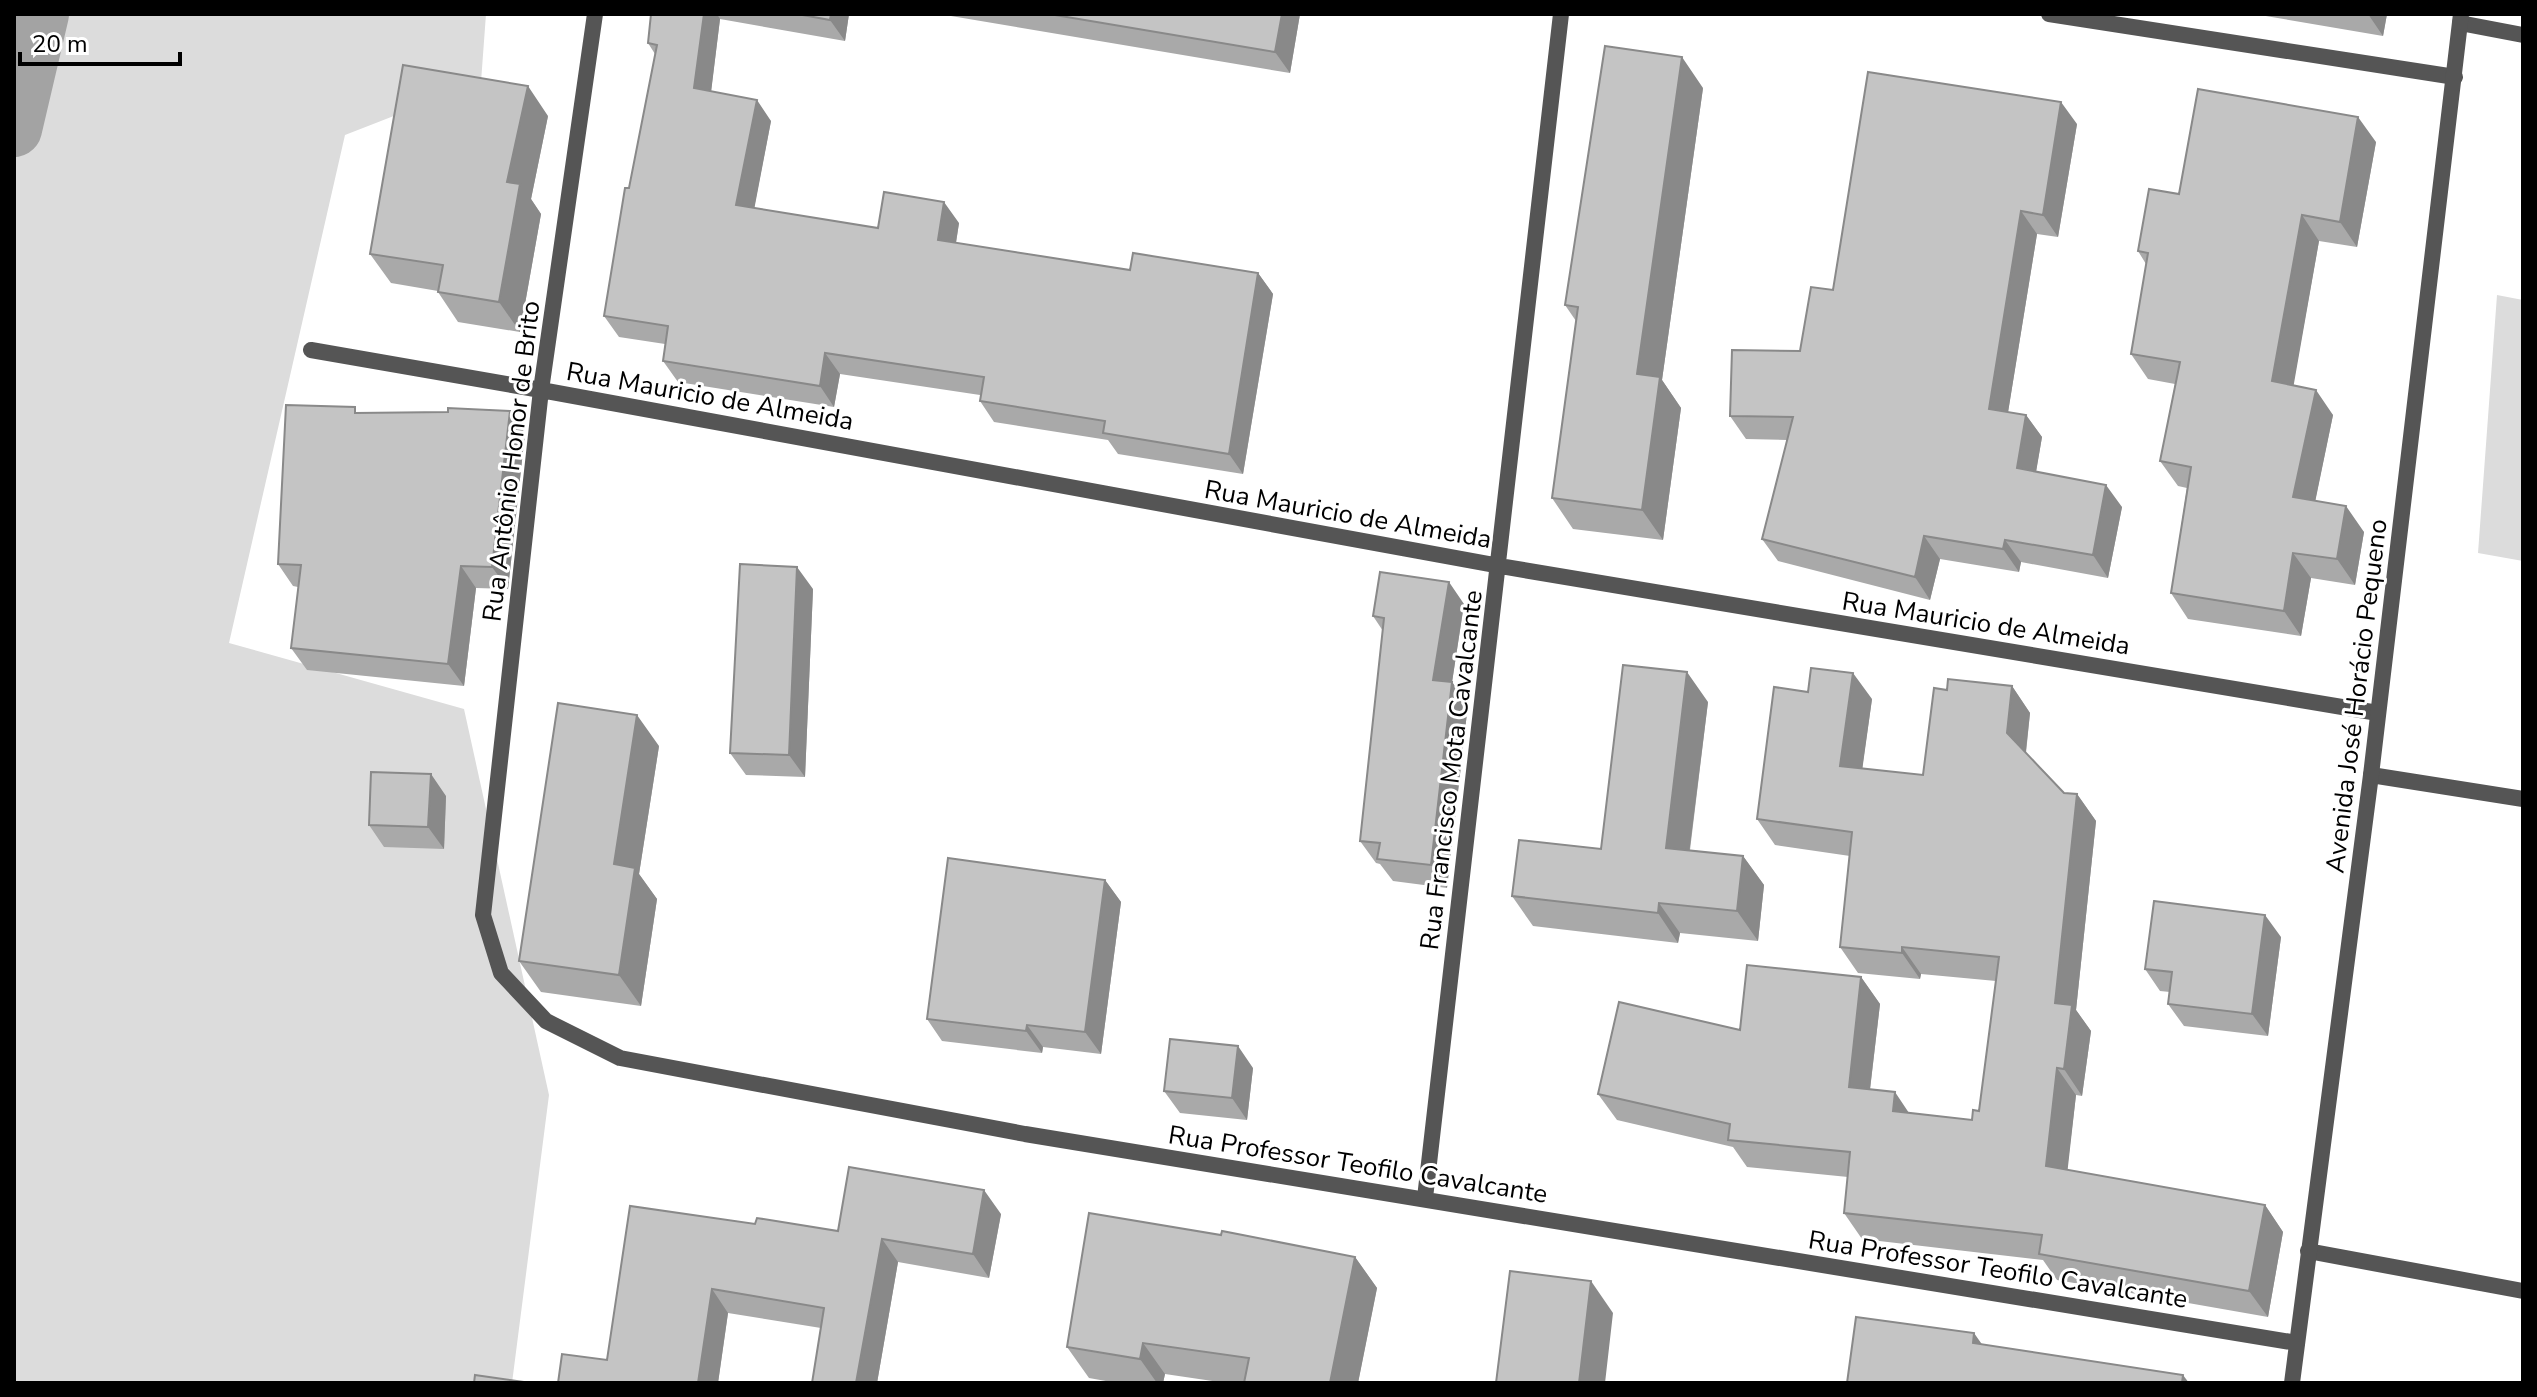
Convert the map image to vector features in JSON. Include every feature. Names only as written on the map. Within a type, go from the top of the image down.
[{"type":"street","name":"Rua Antônio Honor de Brito","points":[[483,915],[541,390],[595,14]]},
{"type":"street","name":"Rua Francisco Mota Cavalcante","points":[[1425,1198],[1561,14]]},
{"type":"street","points":[[2049,14],[2455,77]]},
{"type":"street","points":[[2461,18],[2523,35]]},
{"type":"street","name":"Avenida José Horácio Pequeno","points":[[2292,1383],[2371,775],[2461,18]]},
{"type":"street","name":"Rua Mauricio de Almeida","points":[[311,350],[1500,566],[2378,713]]},
{"type":"street","points":[[2371,775],[2523,799]]},
{"type":"street","name":"Rua Professor Teofilo Cavalcante","points":[[483,915],[501,973],[546,1021],[620,1058],[1025,1134],[2297,1343]]},
{"type":"street","points":[[2308,1251],[2523,1291]]},
{"type":"shaded area","points":[[14,14],[486,14],[481,82],[345,135],[229,643],[464,709],[549,1095],[512,1383],[14,1383]]},
{"type":"shaded area","points":[[2497,295],[2523,300],[2523,561],[2478,553]]},
{"type":"building","points":[[651,14],[704,14],[694,88],[757,100],[736,205],[878,228],[884,192],[944,202],[938,240],[1130,270],[1133,253],[1258,273],[1229,454],[1103,433],[1105,421],[980,401],[984,377],[825,353],[820,386],[663,361],[668,326],[604,316],[625,188],[629,188],[657,45],[648,43]]},
{"type":"building","points":[[797,14],[831,14],[830,20]]},
{"type":"building","points":[[1049,14],[1282,14],[1275,52]]},
{"type":"building","points":[[1605,46],[1682,57],[1637,374],[1660,377],[1642,510],[1552,498],[1578,307],[1565,305]]},
{"type":"building","points":[[403,65],[528,86],[507,182],[520,184],[499,302],[438,292],[443,265],[370,254]]},
{"type":"building","points":[[1868,72],[2061,102],[2043,215],[2021,211],[1989,409],[2026,415],[2017,468],[2106,485],[2093,555],[2005,540],[2003,549],[1924,536],[1915,577],[1762,539],[1793,417],[1730,416],[1732,350],[1800,351],[1811,287],[1833,290]]},
{"type":"building","points":[[2198,89],[2358,117],[2340,222],[2302,215],[2272,381],[2316,390],[2293,497],[2346,506],[2337,559],[2293,553],[2284,611],[2171,593],[2191,467],[2160,461],[2180,362],[2131,354],[2148,253],[2138,251],[2149,189],[2179,194]]},
{"type":"building","points":[[286,405],[355,407],[355,413],[448,412],[448,408],[510,411],[492,567],[461,566],[448,664],[291,648],[301,565],[278,564]]},
{"type":"building","points":[[740,564],[797,567],[789,755],[730,753]]},
{"type":"building","points":[[1380,572],[1449,582],[1433,680],[1452,682],[1431,865],[1377,859],[1380,843],[1360,841],[1384,618],[1373,616]]},
{"type":"building","points":[[1623,665],[1687,672],[1666,848],[1743,856],[1737,911],[1659,903],[1658,913],[1512,896],[1519,840],[1601,849]]},
{"type":"building","points":[[1811,668],[1853,673],[1840,766],[1923,775],[1934,688],[1947,690],[1948,679],[2012,686],[2007,733],[2064,793],[2077,794],[2055,1003],[2072,1005],[2064,1069],[2057,1068],[2046,1166],[2265,1205],[2249,1291],[2039,1254],[2042,1235],[1844,1213],[1850,1152],[1728,1140],[1730,1124],[1598,1094],[1619,1002],[1740,1030],[1747,965],[1861,977],[1849,1087],[1895,1092],[1893,1111],[1972,1120],[1973,1110],[1979,1111],[1999,957],[1902,947],[1902,953],[1840,947],[1852,832],[1757,819],[1774,687],[1808,692]]},
{"type":"building","points":[[558,703],[637,715],[614,864],[635,868],[619,975],[519,961]]},
{"type":"building","points":[[371,772],[431,774],[428,827],[369,825]]},
{"type":"building","points":[[948,858],[1105,880],[1085,1032],[1027,1025],[1026,1031],[927,1019]]},
{"type":"building","points":[[2154,901],[2265,915],[2252,1014],[2168,1004],[2172,972],[2145,969]]},
{"type":"building","points":[[1170,1039],[1238,1046],[1232,1098],[1164,1091]]},
{"type":"building","points":[[849,1167],[984,1190],[973,1254],[882,1239],[856,1383],[812,1383],[824,1308],[712,1289],[698,1383],[558,1383],[562,1354],[607,1360],[630,1206],[755,1224],[757,1218],[838,1231]]},
{"type":"building","points":[[1089,1213],[1221,1235],[1222,1231],[1355,1257],[1330,1383],[1244,1383],[1249,1358],[1143,1343],[1140,1359],[1067,1347]]},
{"type":"building","points":[[1510,1271],[1591,1281],[1579,1383],[1496,1383]]},
{"type":"building","points":[[1856,1317],[1974,1333],[1973,1343],[2183,1375],[2182,1383],[1847,1383]]},
{"type":"building","points":[[475,1375],[531,1383],[474,1383]]},
{"type":"waterway","points":[[14,129],[41,14]]}]
